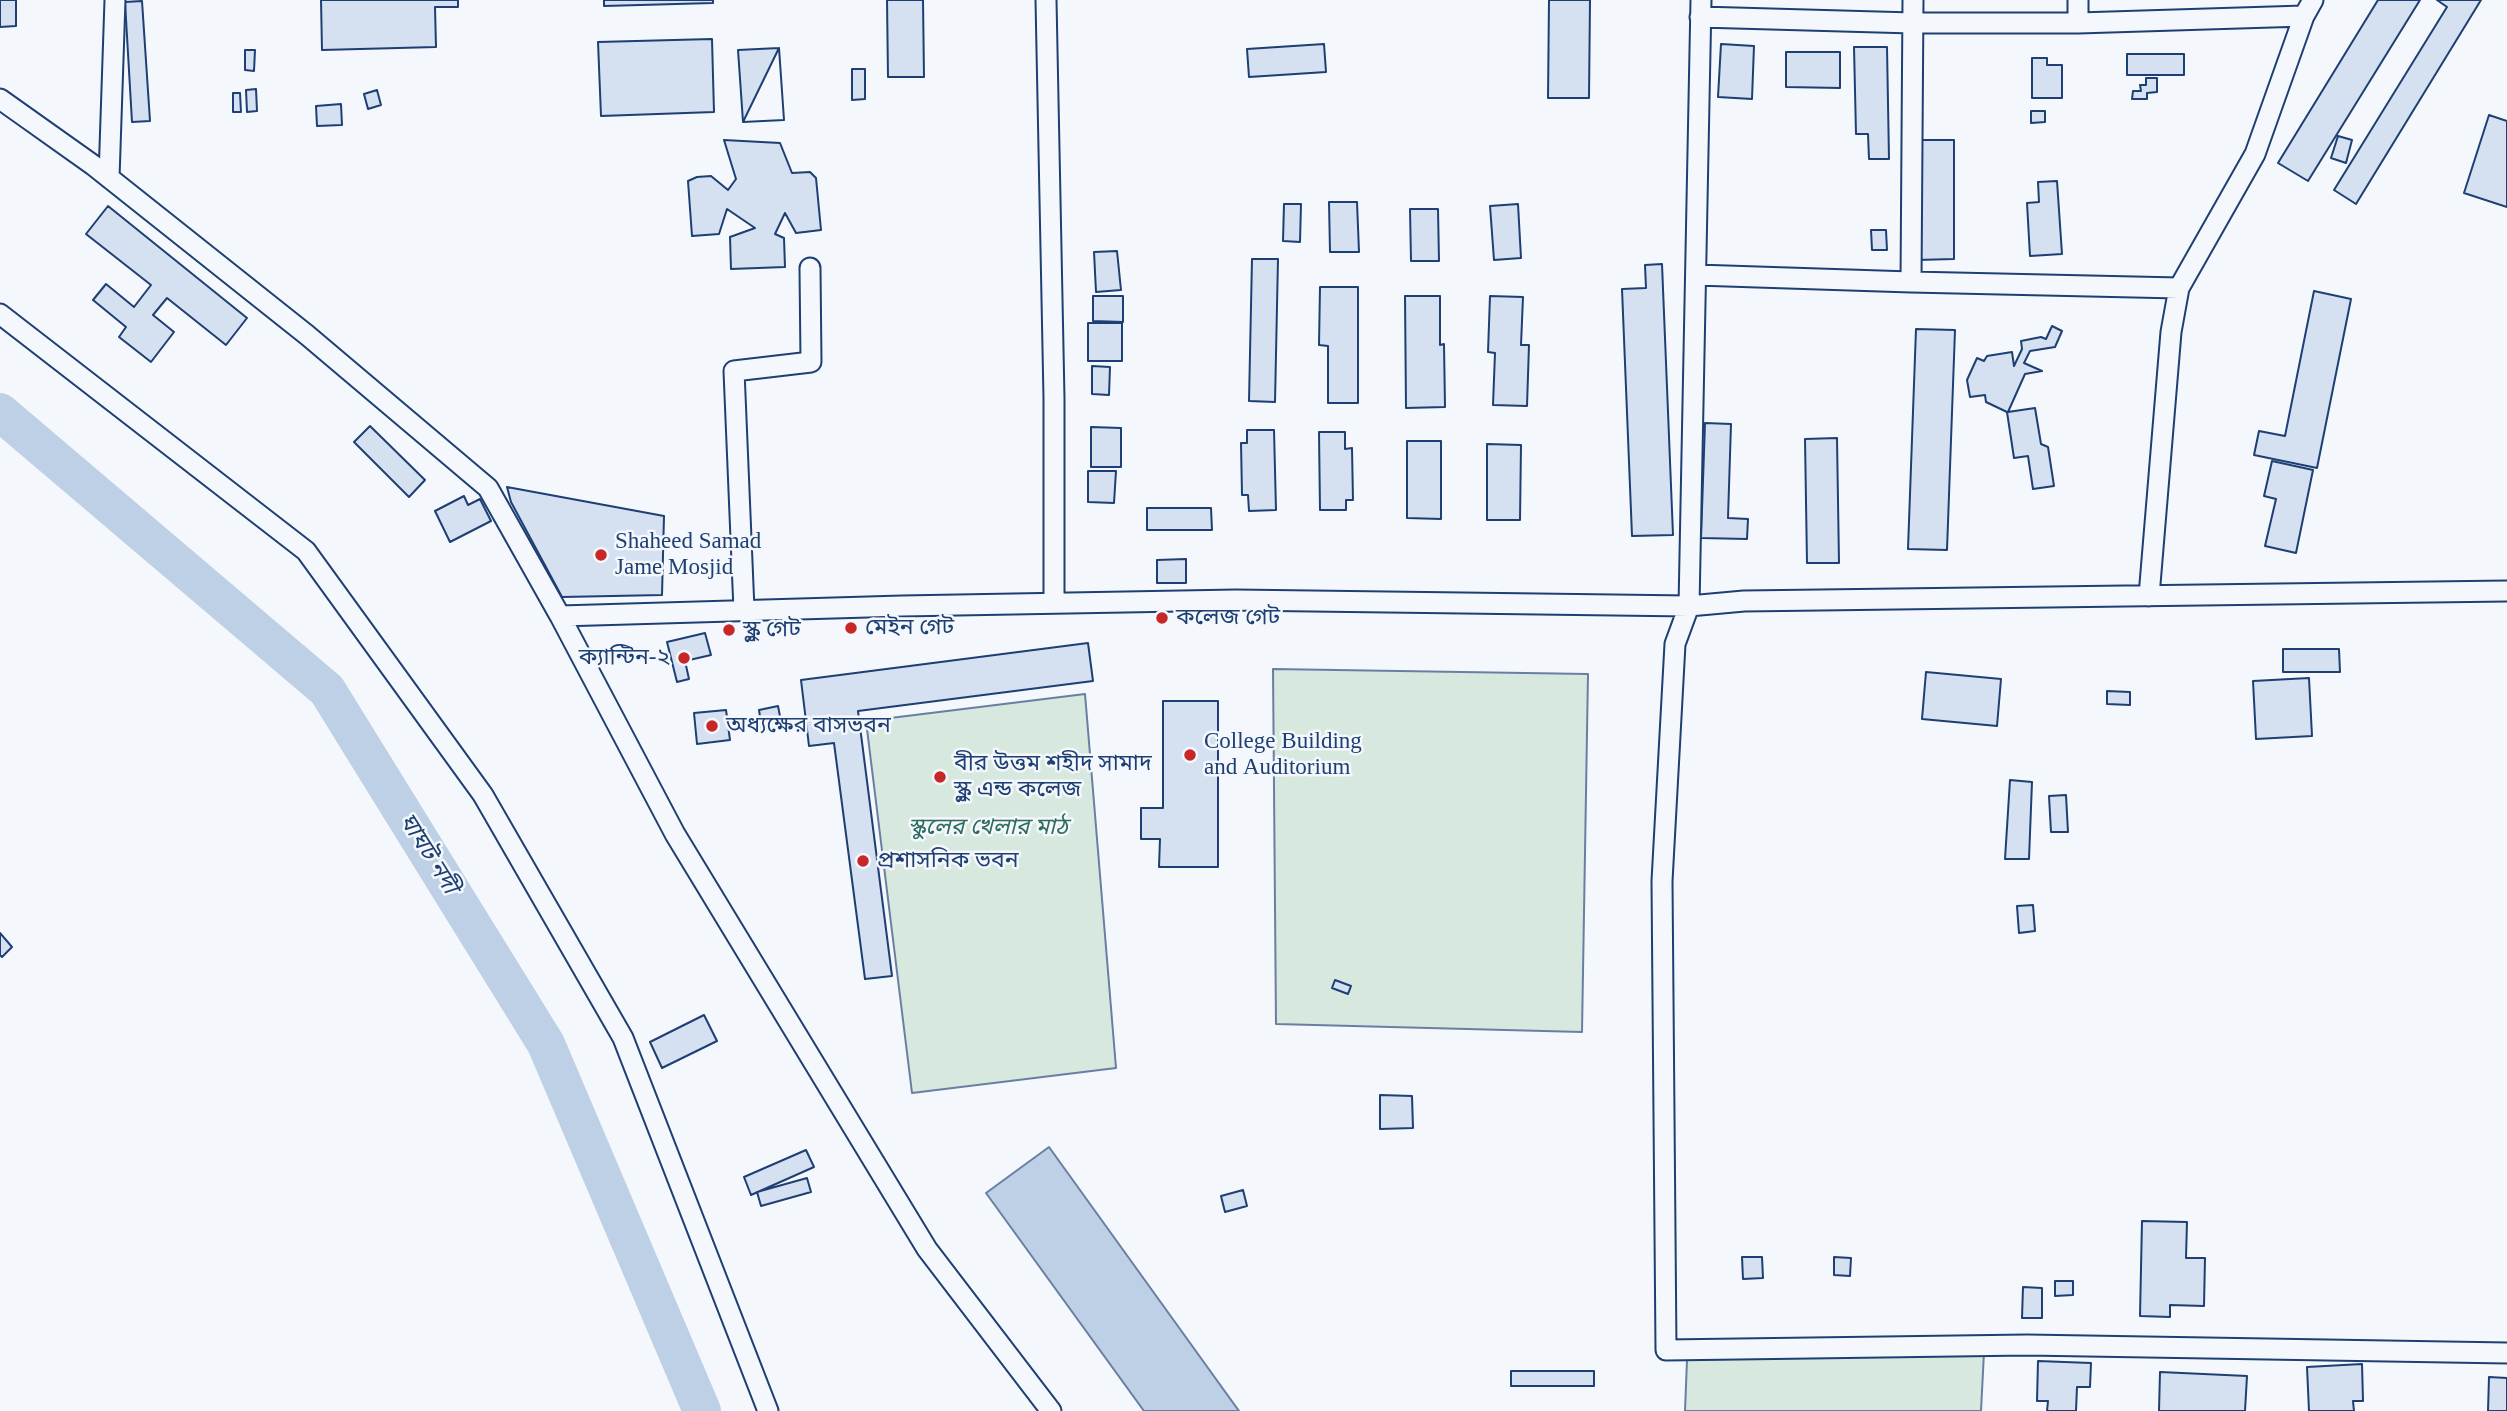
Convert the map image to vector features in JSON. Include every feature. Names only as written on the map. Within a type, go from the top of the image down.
[{"type":"street","points":[[109,178],[115,0]]},
{"type":"street","points":[[1046,0],[1055,398],[1054,603]]},
{"type":"street","points":[[1911,282],[1913,0]]},
{"type":"street","points":[[2078,0],[2078,23]]},
{"type":"street","points":[[2149,596],[2171,332],[2179,288],[2255,154],[2309,8],[2078,23],[1913,23],[1701,9],[1689,606],[1675,644],[1662,881],[1666,1350],[2027,1345],[2507,1353]]},
{"type":"street","points":[[0,99],[109,178],[307,335],[488,488],[675,834],[928,1249],[1051,1411]]},
{"type":"street","points":[[744,610],[734,371],[811,362],[810,268]]},
{"type":"street","points":[[1696,275],[2179,288]]},
{"type":"street","points":[[0,314],[306,551],[483,795],[624,1038],[768,1411]]},
{"type":"street","points":[[559,616],[1236,600],[1689,606],[1744,601],[2507,591]]},
{"type":"green space","points":[[1273,669],[1588,674],[1582,1032],[1276,1024]]},
{"type":"green space","name":"স্কুলের খেলার মাঠ","points":[[1085,694],[1116,1068],[912,1093],[866,721]]},
{"type":"green space","points":[[1984,1352],[1981,1411],[1685,1411],[1687,1360]]},
{"type":"water","points":[[1049,1147],[1239,1411],[1144,1411],[986,1193]]},
{"type":"building","points":[[0,0],[16,0],[16,26],[0,27]]},
{"type":"building","points":[[321,0],[458,0],[458,7],[435,7],[436,47],[322,50]]},
{"type":"building","points":[[604,0],[713,0],[713,3],[604,6]]},
{"type":"building","points":[[887,0],[923,0],[924,77],[888,77]]},
{"type":"building","points":[[1549,0],[1590,0],[1589,98],[1548,98]]},
{"type":"building","points":[[2378,0],[2420,0],[2308,181],[2278,163]]},
{"type":"building","points":[[2437,0],[2481,0],[2356,204],[2334,190],[2447,7]]},
{"type":"building","points":[[142,1],[150,121],[132,122],[125,2]]},
{"type":"building","points":[[712,39],[714,112],[601,116],[598,42]]},
{"type":"building","points":[[1324,44],[1326,72],[1249,77],[1247,49]]},
{"type":"building","points":[[1721,44],[1754,46],[1752,99],[1718,97]]},
{"type":"building","points":[[1854,47],[1887,47],[1889,159],[1869,159],[1868,134],[1856,134]]},
{"type":"building","points":[[779,48],[784,120],[743,122]]},
{"type":"building","points":[[779,48],[784,120],[743,122],[738,50]]},
{"type":"building","points":[[245,50],[255,50],[254,71],[245,70]]},
{"type":"building","points":[[1786,52],[1840,52],[1840,88],[1786,87]]},
{"type":"building","points":[[2127,54],[2184,54],[2184,75],[2127,75]]},
{"type":"building","points":[[2032,58],[2047,58],[2047,65],[2062,65],[2062,98],[2032,98]]},
{"type":"building","points":[[852,69],[865,69],[865,99],[852,100]]},
{"type":"building","points":[[2146,78],[2157,78],[2157,92],[2147,93],[2147,99],[2132,99],[2133,91],[2141,91],[2140,85],[2146,85]]},
{"type":"building","points":[[256,89],[257,111],[247,112],[246,90]]},
{"type":"building","points":[[377,90],[381,105],[368,109],[364,94]]},
{"type":"building","points":[[233,93],[240,93],[241,112],[233,112]]},
{"type":"building","points":[[341,104],[342,125],[317,126],[316,106]]},
{"type":"building","points":[[2031,111],[2045,111],[2045,122],[2031,123]]},
{"type":"building","points":[[2489,115],[2507,121],[2507,207],[2464,193]]},
{"type":"building","points":[[2338,136],[2352,140],[2346,163],[2331,158]]},
{"type":"building","points":[[724,140],[780,143],[792,173],[810,172],[816,178],[821,230],[796,233],[785,213],[775,234],[784,238],[785,267],[731,269],[730,237],[755,228],[727,209],[719,234],[692,236],[688,181],[711,176],[728,190],[736,179]]},
{"type":"building","points":[[1916,140],[1954,140],[1954,259],[1916,260]]},
{"type":"building","points":[[2057,181],[2062,254],[2030,256],[2027,203],[2039,202],[2038,182]]},
{"type":"building","points":[[1329,202],[1357,202],[1359,252],[1330,252]]},
{"type":"building","points":[[1284,204],[1301,204],[1300,242],[1283,241]]},
{"type":"building","points":[[1518,204],[1521,258],[1494,260],[1490,206]]},
{"type":"building","points":[[108,206],[247,318],[226,345],[167,298],[153,315],[174,332],[151,362],[119,337],[126,327],[93,300],[106,284],[134,307],[151,285],[86,234]]},
{"type":"building","points":[[1410,209],[1438,209],[1439,261],[1411,261]]},
{"type":"building","points":[[1871,230],[1886,230],[1887,250],[1872,250]]},
{"type":"building","points":[[1117,251],[1121,290],[1096,292],[1094,252]]},
{"type":"building","points":[[1252,259],[1278,259],[1275,402],[1249,401]]},
{"type":"building","points":[[1662,264],[1673,535],[1632,536],[1622,289],[1646,288],[1645,265]]},
{"type":"building","points":[[1320,287],[1358,287],[1358,403],[1328,403],[1328,346],[1319,345]]},
{"type":"building","points":[[2314,291],[2351,299],[2317,468],[2254,455],[2259,431],[2285,436]]},
{"type":"building","points":[[1093,296],[1123,296],[1123,322],[1093,321]]},
{"type":"building","points":[[1405,296],[1440,296],[1440,345],[1444,344],[1445,407],[1406,408]]},
{"type":"building","points":[[1490,296],[1523,297],[1521,345],[1529,345],[1527,406],[1493,405],[1495,353],[1488,352]]},
{"type":"building","points":[[1088,323],[1122,323],[1122,361],[1088,361]]},
{"type":"building","points":[[2052,326],[2062,331],[2055,347],[2030,351],[2024,363],[2042,371],[2025,374],[2008,412],[2035,408],[2041,444],[2048,447],[2054,486],[2033,489],[2028,456],[2014,458],[2007,412],[1986,402],[1985,395],[1970,397],[1967,380],[1977,358],[1984,361],[1987,356],[2012,352],[2014,366],[2022,349],[2021,341],[2041,337],[2046,339]]},
{"type":"building","points":[[1916,329],[1955,330],[1947,550],[1908,549]]},
{"type":"building","points":[[1092,366],[1110,367],[1109,395],[1092,394]]},
{"type":"building","points":[[1705,423],[1731,424],[1728,518],[1748,519],[1747,539],[1701,538]]},
{"type":"building","points":[[370,426],[425,480],[409,497],[354,442]]},
{"type":"building","points":[[1091,427],[1121,428],[1121,467],[1091,467]]},
{"type":"building","points":[[1247,430],[1274,430],[1276,510],[1249,511],[1248,495],[1242,495],[1241,443],[1247,443]]},
{"type":"building","points":[[1319,432],[1345,432],[1345,449],[1352,448],[1353,500],[1346,500],[1346,510],[1320,510]]},
{"type":"building","points":[[1837,438],[1839,563],[1807,563],[1805,439]]},
{"type":"building","points":[[1407,441],[1441,441],[1441,519],[1407,518]]},
{"type":"building","points":[[1487,444],[1521,445],[1520,520],[1487,520]]},
{"type":"building","points":[[2272,461],[2313,470],[2296,553],[2265,546],[2276,499],[2264,496]]},
{"type":"building","points":[[1088,471],[1116,471],[1114,503],[1088,502]]},
{"type":"building","name":"Shaheed Samad Jame Mosjid","points":[[507,487],[664,516],[662,595],[562,597],[511,502]]},
{"type":"building","points":[[464,496],[468,505],[480,499],[491,521],[450,542],[435,511]]},
{"type":"building","points":[[1147,508],[1211,508],[1212,530],[1147,530]]},
{"type":"building","points":[[1186,559],[1186,583],[1157,583],[1157,560]]},
{"type":"building","name":"ক্যান্টিন-২","points":[[705,633],[711,655],[685,661],[689,679],[677,682],[667,642]]},
{"type":"building","name":"প্রশাসনিক ভবন","points":[[1088,643],[1093,681],[858,711],[892,976],[865,979],[834,743],[809,746],[801,680]]},
{"type":"building","points":[[2283,649],[2339,649],[2340,672],[2283,672]]},
{"type":"building","points":[[1926,672],[2001,679],[1997,726],[1922,719]]},
{"type":"building","points":[[2309,678],[2312,736],[2256,739],[2253,681]]},
{"type":"building","points":[[2107,691],[2130,692],[2130,705],[2107,704]]},
{"type":"building","name":"College Building and Auditorium","points":[[1163,701],[1218,701],[1218,867],[1159,867],[1160,839],[1141,839],[1141,808],[1163,808]]},
{"type":"building","points":[[778,706],[782,727],[762,730],[759,710]]},
{"type":"building","name":"অধ্যক্ষের বাসভবন","points":[[726,710],[730,740],[697,744],[694,713]]},
{"type":"building","points":[[2010,780],[2032,782],[2029,859],[2005,859]]},
{"type":"building","points":[[2066,795],[2068,832],[2051,832],[2049,796]]},
{"type":"building","points":[[2033,905],[2035,931],[2019,933],[2017,906]]},
{"type":"building","points":[[0,933],[12,947],[2,957],[0,955]]},
{"type":"building","points":[[1335,980],[1351,986],[1348,994],[1332,988]]},
{"type":"building","points":[[704,1015],[717,1041],[662,1068],[650,1042]]},
{"type":"building","points":[[1380,1095],[1412,1096],[1413,1128],[1380,1129]]},
{"type":"building","points":[[806,1150],[814,1167],[751,1195],[744,1177]]},
{"type":"building","points":[[807,1178],[811,1192],[761,1206],[757,1192]]},
{"type":"building","points":[[1243,1190],[1247,1206],[1225,1212],[1221,1196]]},
{"type":"building","points":[[2142,1221],[2187,1222],[2186,1258],[2205,1258],[2204,1306],[2170,1305],[2170,1317],[2140,1316]]},
{"type":"building","points":[[1742,1257],[1762,1257],[1763,1278],[1743,1279]]},
{"type":"building","points":[[1834,1257],[1851,1258],[1850,1276],[1834,1275]]},
{"type":"building","points":[[2055,1281],[2073,1281],[2073,1295],[2055,1296]]},
{"type":"building","points":[[2023,1287],[2042,1288],[2042,1318],[2022,1318]]},
{"type":"building","points":[[2038,1361],[2091,1363],[2090,1387],[2077,1387],[2076,1411],[2047,1411],[2048,1401],[2037,1401]]},
{"type":"building","points":[[2362,1364],[2363,1401],[2353,1401],[2354,1411],[2309,1411],[2307,1367]]},
{"type":"building","points":[[1511,1371],[1594,1371],[1594,1386],[1511,1386]]},
{"type":"building","points":[[2160,1372],[2247,1376],[2245,1411],[2159,1411]]},
{"type":"building","points":[[2489,1377],[2507,1378],[2507,1411],[2488,1411]]},
{"type":"waterway","name":"ঘাঘট নদী","points":[[0,412],[327,690],[546,1044],[702,1411]]},
{"type":"place","name":"Shaheed Samad Jame Mosjid","points":[[601,555]]},
{"type":"place","name":"কলেজ গেট","points":[[1162,618]]},
{"type":"place","name":"মেইন গেট","points":[[851,628]]},
{"type":"place","name":"স্কুল গেট","points":[[729,630]]},
{"type":"place","name":"ক্যান্টিন-২","points":[[684,658]]},
{"type":"place","name":"অধ্যক্ষের বাসভবন","points":[[712,726]]},
{"type":"place","name":"College Building and Auditorium","points":[[1190,755]]},
{"type":"place","name":"বীর উত্তম শহীদ সামাদ স্কুল এন্ড কলেজ","points":[[940,777]]},
{"type":"place","name":"প্রশাসনিক ভবন","points":[[863,861]]}]
